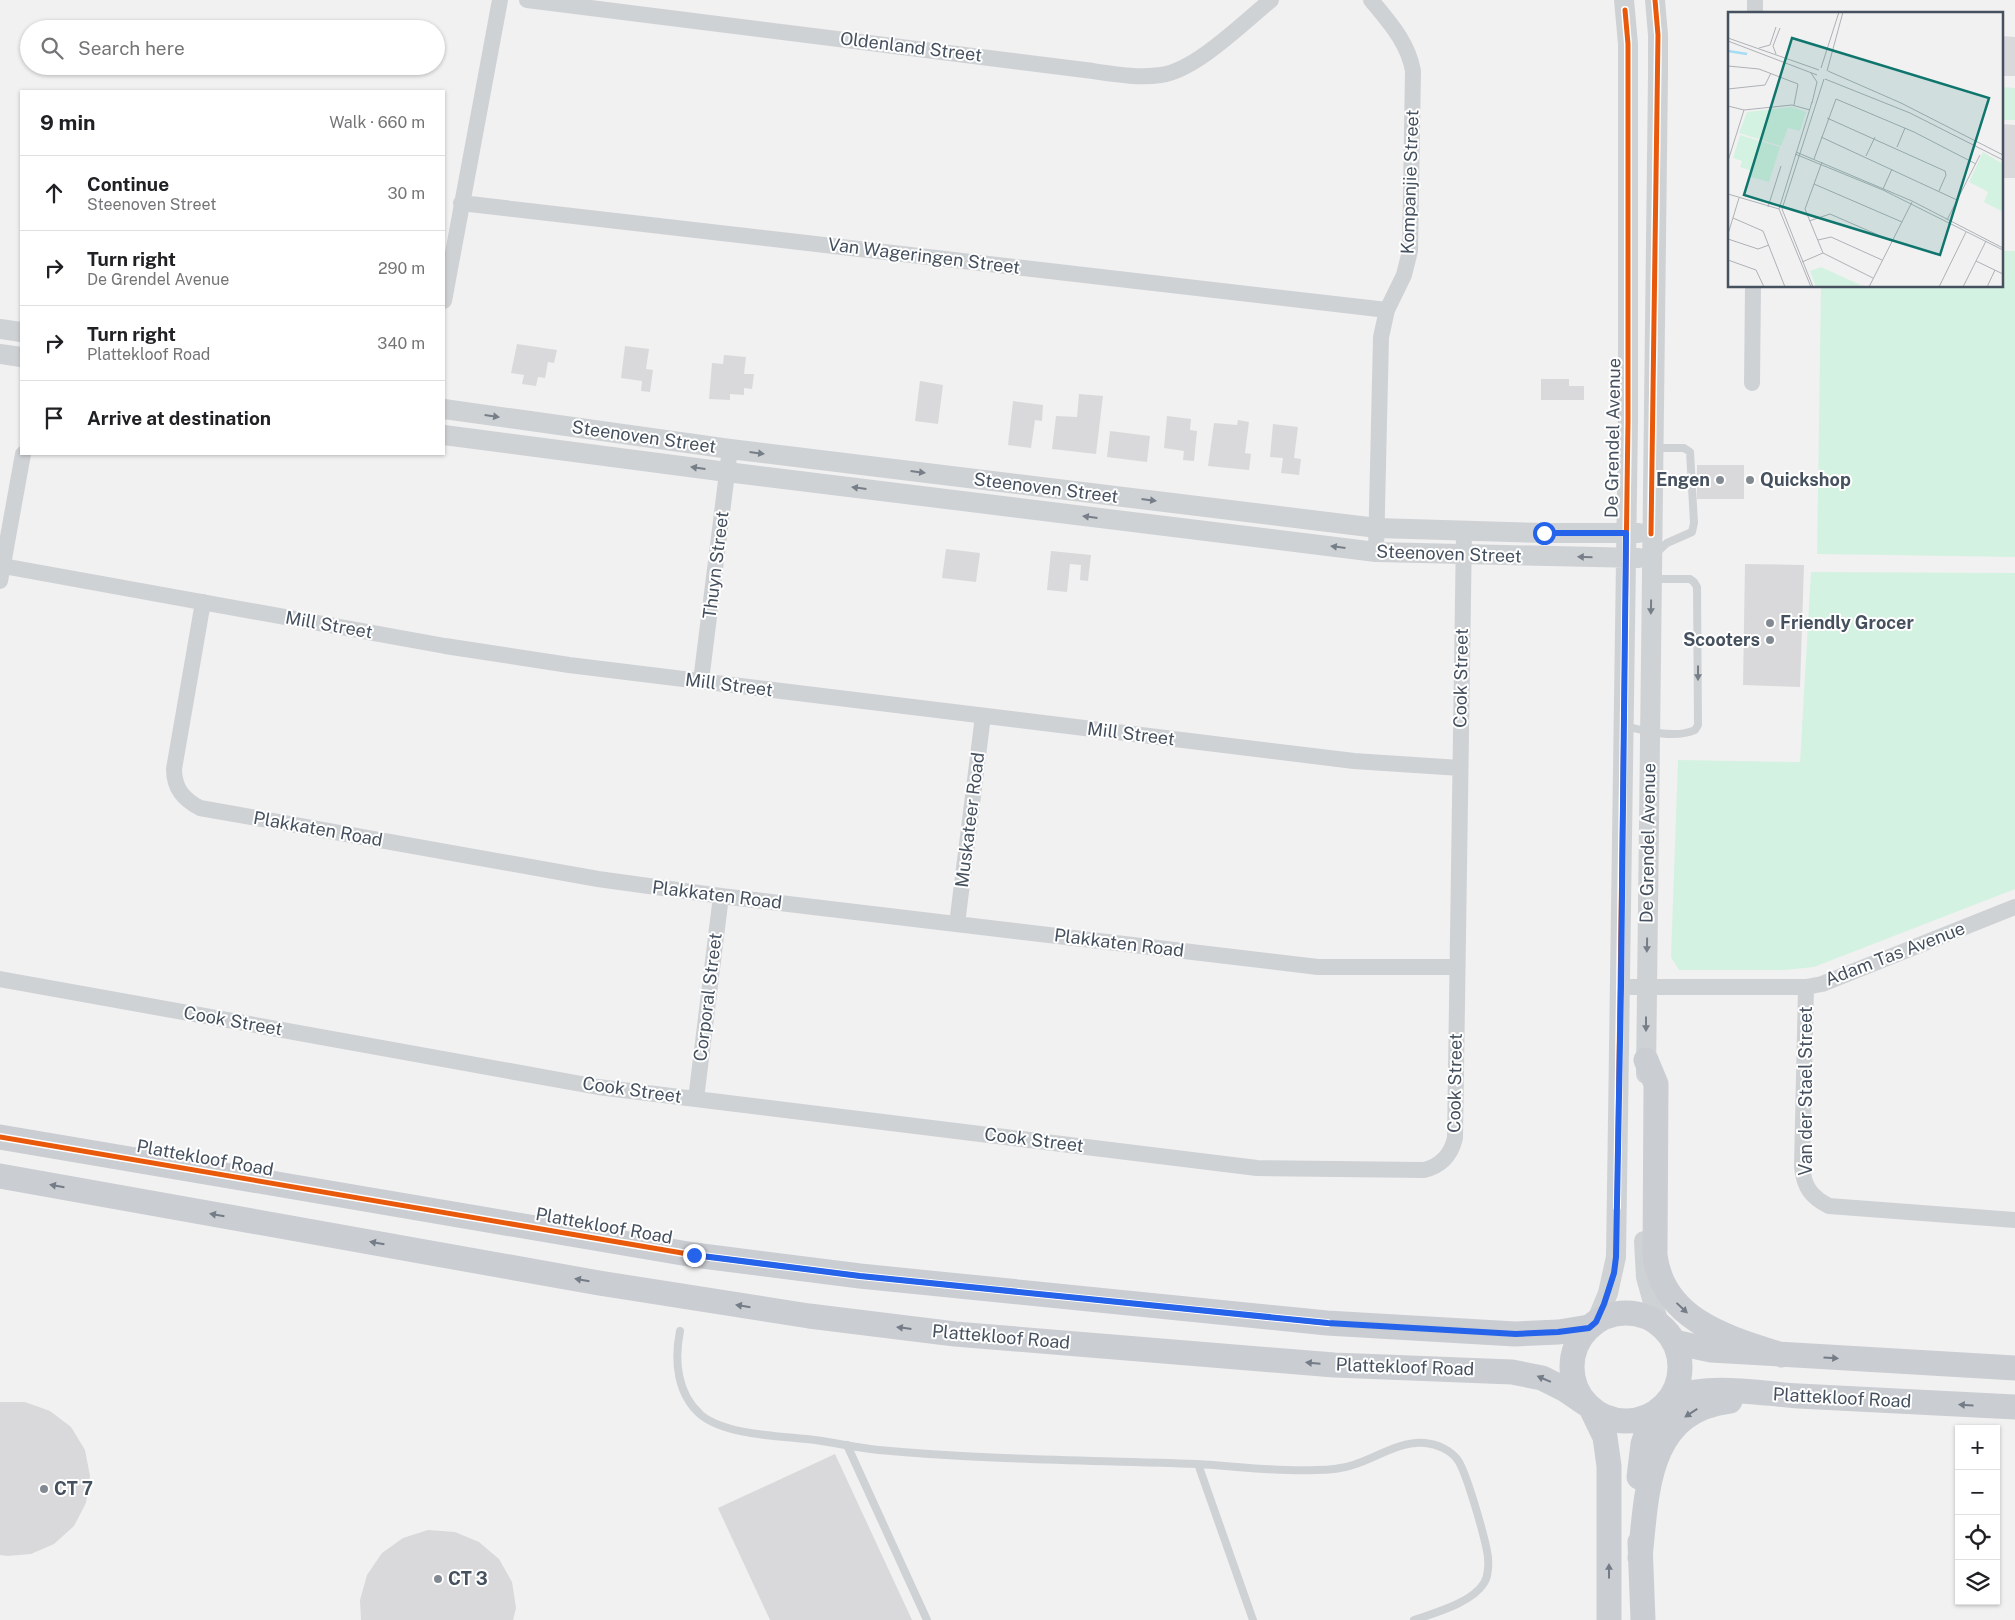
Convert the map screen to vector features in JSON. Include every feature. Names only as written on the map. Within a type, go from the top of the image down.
[{"type":"main road","points":[[1646,1060],[1656,1084],[1655,1255],[1657,1270],[1662,1282],[1679,1306],[1705,1326],[1723,1336],[1782,1355]]},
{"type":"main road","name":"Plattekloof Road","points":[[0,1137],[694,1255],[860,1276],[1328,1323],[1516,1334],[1558,1332],[1592,1325],[1613,1315],[1628,1313],[1643,1316],[1666,1333],[1711,1350],[2015,1368]]},
{"type":"main road","name":"Plattekloof Road","points":[[0,1176],[599,1284],[809,1316],[955,1334],[1324,1364],[1512,1372],[1542,1378],[1564,1389],[1610,1419],[1623,1421],[1640,1419],[1653,1414],[1671,1397],[1677,1386],[1680,1370],[1678,1354],[1666,1333]]},
{"type":"main road","points":[[1592,1325],[1576,1346],[1571,1367],[1574,1386],[1589,1407],[1605,1437],[1609,1466],[1609,1620]]},
{"type":"main road","name":"Plattekloof Road","points":[[1671,1397],[1721,1389],[1772,1394],[2015,1407]]},
{"type":"main road","points":[[1640,1558],[1649,1480],[1659,1451],[1670,1433],[1682,1420],[1709,1404],[1772,1394]]},
{"type":"main road","points":[[1642,1620],[1640,1466],[1645,1434],[1653,1414]]},
{"type":"street","points":[[445,295],[500,0]]},
{"type":"street","name":"Oldenland Street","points":[[527,0],[1077,69],[1159,76],[1170,74],[1193,64],[1270,0]]},
{"type":"street","name":"Kompanjie Street","points":[[1371,0],[1403,41],[1408,51],[1413,71],[1410,251],[1404,275],[1387,310],[1381,337],[1376,552]]},
{"type":"street","name":"De Grendel Avenue","points":[[1655,0],[1658,35],[1658,74],[1652,448],[1659,538],[1651,558],[1644,1246],[1646,1277],[1666,1333]]},
{"type":"street","name":"De Grendel Avenue","points":[[1592,1325],[1608,1292],[1616,1257],[1626,558],[1628,44],[1625,3]]},
{"type":"street","name":"Van Wageringen Street","points":[[461,203],[1387,310]]},
{"type":"street","points":[[1752,383],[1753,288]]},
{"type":"street","points":[[0,329],[20,332]]},
{"type":"street","points":[[0,354],[20,357]]},
{"type":"street","name":"Steenoven Street","points":[[445,410],[730,449],[1377,528],[1626,533],[1659,538]]},
{"type":"street","name":"Steenoven Street","points":[[445,435],[1376,552],[1651,558]]},
{"type":"street","name":"Thuyn Street","points":[[701,681],[730,449]]},
{"type":"street","points":[[1,573],[23,455]]},
{"type":"street","name":"Cook Street","points":[[0,979],[598,1087],[1257,1168],[1424,1170],[1432,1168],[1446,1158],[1455,1138],[1464,531]]},
{"type":"street","name":"Mill Street","points":[[1,573],[203,602],[445,646],[569,665],[1354,760],[1460,768]]},
{"type":"street","name":"Plakkaten Road","points":[[203,602],[174,769],[178,789],[189,802],[200,808],[598,879],[721,896],[1318,966],[1457,967]]},
{"type":"street","name":"Muskateer Road","points":[[957,924],[983,716]]},
{"type":"street","name":"Corporal Street","points":[[696,1099],[721,896]]},
{"type":"street","name":"Adam Tas Avenue","points":[[1621,987],[1806,987],[1830,980],[2015,907]]},
{"type":"street","name":"Van der Stael Street","points":[[1806,987],[1802,1167],[1805,1185],[1810,1192],[1818,1200],[1829,1206],[2015,1220]]},
{"type":"lane","points":[[1652,448],[1684,448],[1689,450],[1692,456],[1694,530],[1686,535],[1659,538]]},
{"type":"lane","points":[[1624,726],[1650,732],[1687,733],[1695,730],[1698,721],[1697,587],[1690,579],[1651,579]]},
{"type":"lane","points":[[680,1331],[678,1373],[685,1398],[702,1416],[728,1430],[876,1450],[1015,1459],[1198,1464],[1316,1470],[1338,1469],[1399,1447],[1423,1443],[1440,1447],[1451,1452],[1459,1461],[1465,1474],[1488,1552],[1488,1570],[1484,1584],[1472,1595],[1454,1606],[1414,1620]]},
{"type":"lane","points":[[848,1445],[927,1620]]},
{"type":"lane","points":[[1198,1464],[1253,1620]]},
{"type":"green space","points":[[2002,87],[2015,88],[2015,120],[2002,120]]},
{"type":"green space","points":[[2002,197],[2004,197],[2004,251],[2015,251],[2015,557],[1817,554],[1821,288],[2002,288]]},
{"type":"green space","points":[[1811,572],[2015,573],[2015,889],[1814,967],[1785,970],[1679,970],[1671,957],[1678,760],[1800,762]]},
{"type":"building","points":[[2002,36],[2015,37],[2015,76],[2002,76]]},
{"type":"building","points":[[2002,124],[2015,125],[2015,178],[2002,178]]},
{"type":"building","points":[[517,344],[557,350],[554,363],[548,362],[545,378],[538,377],[536,386],[522,384],[524,375],[511,373]]},
{"type":"building","points":[[625,346],[649,349],[646,369],[653,370],[650,392],[641,391],[642,381],[621,378]]},
{"type":"building","points":[[724,355],[746,357],[744,374],[754,374],[752,389],[744,388],[744,395],[730,394],[730,400],[709,399],[712,363],[723,364]]},
{"type":"building","points":[[1541,379],[1569,379],[1569,386],[1584,386],[1584,400],[1541,400]]},
{"type":"building","points":[[920,381],[943,385],[938,424],[915,421]]},
{"type":"building","points":[[1079,394],[1103,396],[1096,454],[1052,449],[1056,416],[1077,417]]},
{"type":"building","points":[[1013,401],[1043,405],[1042,421],[1035,420],[1031,448],[1008,445]]},
{"type":"building","points":[[1167,416],[1191,419],[1190,430],[1197,431],[1194,461],[1183,460],[1184,451],[1164,448]]},
{"type":"building","points":[[1238,420],[1249,422],[1245,453],[1251,454],[1249,470],[1208,466],[1214,423],[1237,425]]},
{"type":"building","points":[[1273,424],[1298,427],[1294,458],[1301,459],[1299,475],[1281,473],[1283,458],[1270,457]]},
{"type":"building","points":[[1110,431],[1150,436],[1147,462],[1107,457]]},
{"type":"building","points":[[1697,465],[1744,465],[1744,499],[1697,499]]},
{"type":"building","points":[[946,549],[980,553],[976,582],[942,578]]},
{"type":"building","points":[[1051,551],[1091,555],[1088,581],[1080,580],[1081,565],[1070,564],[1067,592],[1047,590]]},
{"type":"building","points":[[1745,564],[1804,565],[1800,687],[1743,685]]},
{"type":"building","name":"CT 7","points":[[0,1402],[25,1402],[50,1411],[71,1427],[85,1450],[90,1476],[86,1503],[74,1526],[54,1544],[31,1554],[0,1555]]},
{"type":"building","points":[[835,1454],[912,1620],[770,1620],[718,1508]]},
{"type":"building","name":"CT 3","points":[[428,1530],[455,1532],[479,1542],[499,1559],[512,1582],[516,1608],[513,1620],[361,1620],[360,1600],[367,1575],[382,1553],[403,1538]]},
{"type":"cycle path","points":[[1651,534],[1658,35],[1655,0]]},
{"type":"cycle path","points":[[1617,1207],[1628,421],[1628,44],[1625,10]]},
{"type":"cycle path","points":[[0,1137],[694,1255],[860,1276],[1327,1323]]},
{"type":"place","name":"Engen","points":[[1720,480]]},
{"type":"place","name":"Quickshop","points":[[1750,480]]},
{"type":"place","name":"Friendly Grocer","points":[[1770,623]]},
{"type":"place","name":"Scooters","points":[[1770,640]]},
{"type":"place","name":"CT 7","points":[[44,1489]]},
{"type":"place","name":"CT 3","points":[[438,1579]]},
{"type":"route","points":[[694,1255],[860,1276],[1328,1323],[1516,1334],[1536,1334],[1589,1328],[1596,1322],[1604,1304],[1614,1273],[1616,1257],[1626,533],[1544,533]]}]
